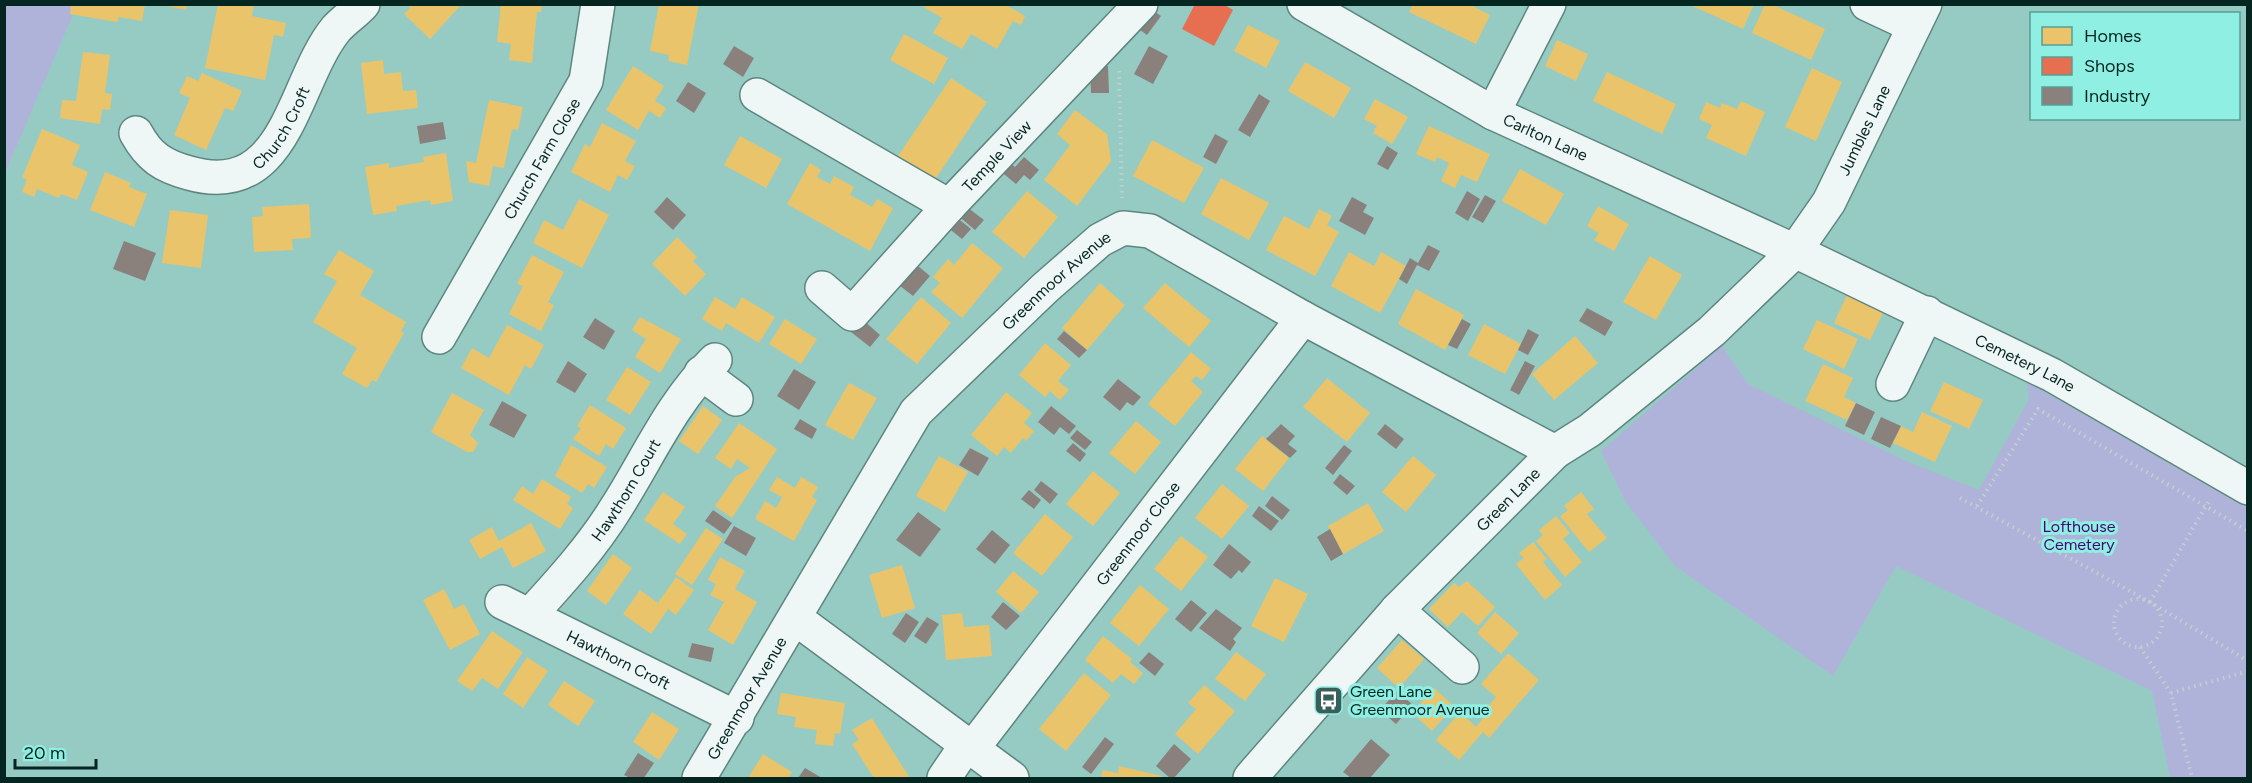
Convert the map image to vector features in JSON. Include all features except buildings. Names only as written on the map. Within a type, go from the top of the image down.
[{"type":"street","name":"Church Croft","points":[[136,134],[146,152],[172,168],[210,178],[240,174],[265,158],[286,131],[314,68],[336,29],[363,4]]},
{"type":"street","name":"Church Farm Close","points":[[439,338],[447,298],[586,81],[598,4]]},
{"type":"street","name":"Temple View","points":[[822,288],[852,314],[949,206],[1141,4]]},
{"type":"street","name":"Carlton Lane","points":[[1304,4],[1493,113],[1796,251]]},
{"type":"street","points":[[1493,113],[1549,4]]},
{"type":"street","points":[[1867,4],[1920,16]]},
{"type":"street","name":"Jumbles Lane","points":[[1796,251],[1830,202],[1920,16]]},
{"type":"street","points":[[757,95],[949,206]]},
{"type":"street","name":"Greenmoor Avenue","points":[[699,778],[737,718],[916,412],[1045,288],[1105,236],[1123,228],[1137,227],[1150,231],[1303,318],[1555,452]]},
{"type":"street","name":"Cemetery Lane","points":[[1796,251],[2052,375],[2237,481]]},
{"type":"street","name":"Green Lane","points":[[1250,778],[1397,610],[1555,452],[1590,430],[1712,331],[1796,251]]},
{"type":"street","points":[[1893,384],[1927,313]]},
{"type":"street","name":"Greenmoor Close","points":[[944,778],[1303,318]]},
{"type":"street","name":"Hawthorn Court","points":[[516,608],[577,562],[616,509],[674,409],[708,367],[736,399]]},
{"type":"street","name":"Hawthorn Croft","points":[[516,608],[737,718]]},
{"type":"street","points":[[1397,610],[1462,667]]},
{"type":"street","name":"Greenmoor Avenue","points":[[795,618],[1012,778]]},
{"type":"path","points":[[1117,28],[1123,228]]},
{"type":"path","points":[[1977,506],[2038,409],[2247,531]]},
{"type":"path","points":[[2150,602],[2205,507],[2237,481]]},
{"type":"path","points":[[1960,498],[2150,602],[2247,661]]},
{"type":"path","points":[[2132,600],[2150,602],[2158,609],[2163,622],[2160,634],[2152,643],[2140,647],[2128,645],[2121,640],[2115,630],[2114,618],[2119,608],[2132,600]]},
{"type":"path","points":[[2140,647],[2171,693],[2192,778]]},
{"type":"path","points":[[2171,693],[2247,671]]},
{"type":"green space","points":[[5,5],[77,5],[5,173]]},
{"type":"green space","name":"Lofthouse Cemetery","points":[[1722,346],[1748,384],[1908,462],[1979,490],[2029,399],[2027,382],[2247,508],[2247,778],[2170,778],[2152,691],[1896,566],[1833,676],[1675,566],[1625,501],[1601,451]]},
{"type":"place","name":"Green Lane Greenmoor Avenue","points":[[1329,700]]}]
